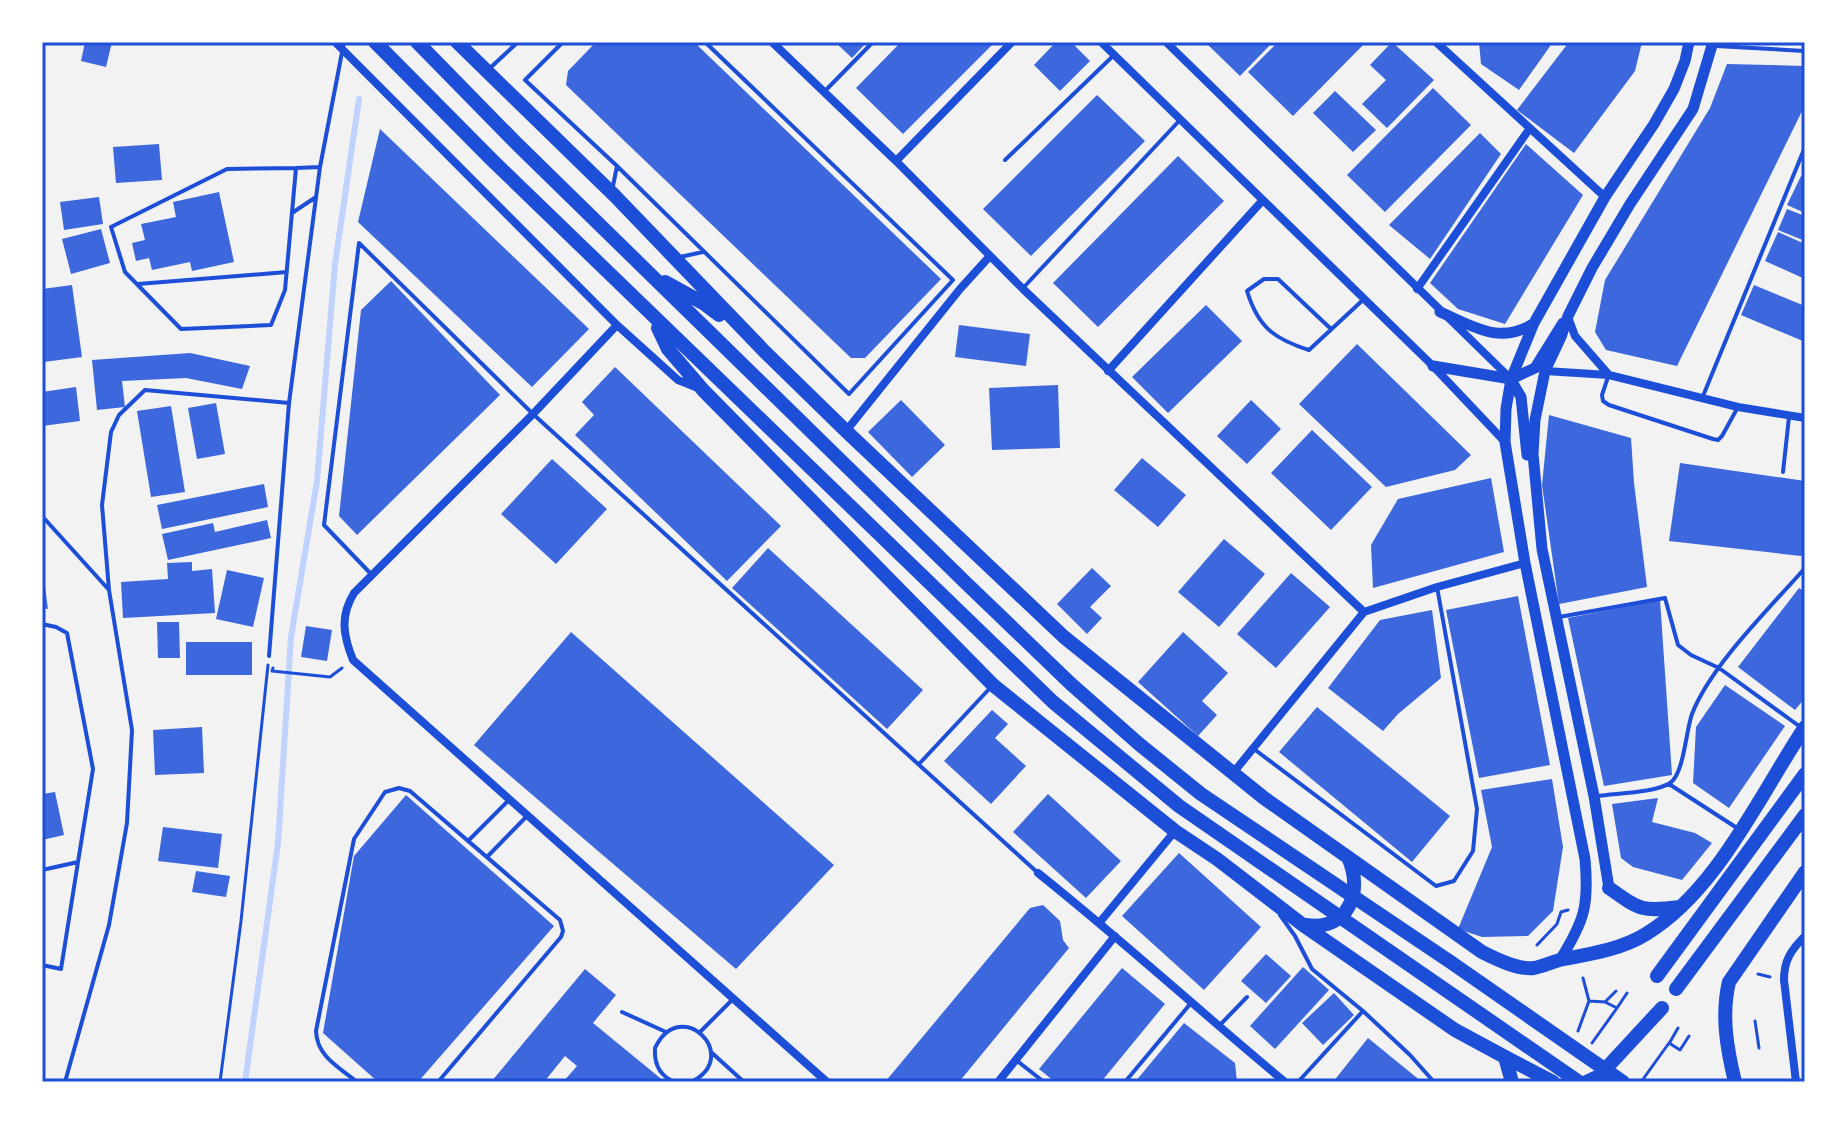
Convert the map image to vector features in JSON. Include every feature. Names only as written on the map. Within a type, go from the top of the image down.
[{"type":"main road","points":[[375,42],[653,316],[1053,702],[1179,806],[1579,1082]]},
{"type":"main road","points":[[417,42],[1071,684],[1201,794],[1623,1082]]},
{"type":"main road","points":[[457,42],[615,196],[765,352],[1064,637],[1233,773],[1464,941],[1496,959],[1531,968],[1583,956],[1645,935],[1707,880],[1804,728]]},
{"type":"main road","points":[[648,272],[703,303],[765,352]]},
{"type":"main road","points":[[653,316],[668,349],[703,390],[993,685],[1175,831],[1303,925],[1455,1030],[1553,1082]]},
{"type":"main road","points":[[1657,976],[1805,774]]},
{"type":"main road","points":[[1676,989],[1805,815]]},
{"type":"main road","points":[[1303,925],[1326,926],[1339,918],[1349,906],[1355,876],[1348,856]]},
{"type":"main road","points":[[1735,1082],[1727,1049],[1724,1002],[1729,982],[1805,872]]},
{"type":"main road","points":[[1609,888],[1637,908],[1651,911],[1680,907]]},
{"type":"main road","points":[[1586,1082],[1599,1076],[1662,1008]]},
{"type":"main road","points":[[1505,1057],[1512,1082]]},
{"type":"street","points":[[335,42],[617,325],[678,380],[703,390]]},
{"type":"street","points":[[772,42],[896,161],[989,257],[1364,612]]},
{"type":"street","points":[[896,161],[1012,42]]},
{"type":"street","points":[[1101,42],[1433,366],[1505,442]]},
{"type":"street","points":[[1166,42],[1511,379],[1521,397],[1527,455],[1534,470]]},
{"type":"street","points":[[1436,42],[1605,197]]},
{"type":"street","points":[[1448,53],[1456,42]]},
{"type":"street","points":[[1560,960],[1582,920],[1588,893],[1585,859],[1525,563],[1505,442],[1506,409],[1511,379],[1534,323],[1605,197],[1674,89],[1689,42]]},
{"type":"street","points":[[1609,888],[1594,796],[1542,549],[1534,470],[1535,420],[1545,371],[1568,316],[1630,204],[1693,109],[1718,44]]},
{"type":"street","points":[[1417,289],[1530,128]]},
{"type":"street","points":[[1108,371],[1262,201]]},
{"type":"street","points":[[846,431],[989,257]]},
{"type":"street","points":[[1440,312],[1495,334],[1512,335],[1534,323]]},
{"type":"street","points":[[1568,316],[1575,336],[1609,375]]},
{"type":"street","points":[[1433,366],[1511,379],[1535,368],[1568,316]]},
{"type":"street","points":[[617,325],[354,593],[346,606],[343,634],[353,660],[827,1082]]},
{"type":"street","points":[[1545,371],[1609,375],[1738,407],[1805,418]]},
{"type":"street","points":[[1233,773],[1364,612],[1437,587],[1525,563]]},
{"type":"street","points":[[1100,922],[1175,831]]},
{"type":"street","points":[[1038,873],[1100,922],[1282,1081]]},
{"type":"street","points":[[998,1082],[1115,936]]},
{"type":"street","points":[[1796,1082],[1784,965],[1790,952],[1805,936]]},
{"type":"lane","points":[[486,72],[518,42]]},
{"type":"lane","points":[[563,42],[525,80],[849,394],[953,280],[705,42]]},
{"type":"lane","points":[[824,92],[873,42]]},
{"type":"lane","points":[[1718,44],[1805,51]]},
{"type":"lane","points":[[269,656],[289,403],[320,167],[343,47]]},
{"type":"lane","points":[[1005,160],[1115,55]]},
{"type":"lane","points":[[1023,289],[1180,120]]},
{"type":"lane","points":[[1702,397],[1805,147]]},
{"type":"lane","points":[[615,196],[612,184],[617,166]]},
{"type":"lane","points":[[296,168],[285,290],[271,325],[181,329],[125,272],[111,227],[227,169],[320,167]]},
{"type":"lane","points":[[292,213],[316,197]]},
{"type":"lane","points":[[372,575],[324,525],[359,243],[533,414],[1038,873]]},
{"type":"lane","points":[[674,259],[703,251]]},
{"type":"lane","points":[[138,284],[287,272]]},
{"type":"lane","points":[[1331,329],[1278,279],[1264,279],[1247,291],[1262,323],[1282,341],[1309,350],[1364,299]]},
{"type":"lane","points":[[1609,375],[1602,395],[1603,401],[1609,405],[1713,439],[1718,440],[1722,436],[1738,407]]},
{"type":"lane","points":[[65,1082],[109,925],[127,823],[132,730],[109,590],[102,505],[111,432],[119,415],[145,390],[289,403]]},
{"type":"lane","points":[[1783,472],[1789,417]]},
{"type":"lane","points":[[42,516],[109,590]]},
{"type":"lane","points":[[1669,784],[1679,770],[1693,712],[1719,668],[1805,568]]},
{"type":"lane","points":[[1254,749],[1436,886],[1454,881],[1473,851],[1477,809],[1437,587]]},
{"type":"lane","points":[[1556,617],[1665,598],[1678,645],[1719,668],[1804,728]]},
{"type":"lane","points":[[42,624],[67,633],[93,769],[61,969],[42,965]]},
{"type":"lane","points":[[919,764],[993,685]]},
{"type":"lane","points":[[1594,796],[1669,784],[1740,830]]},
{"type":"lane","points":[[357,1082],[322,1053],[316,1044],[316,1031],[354,839],[385,792],[399,788],[410,791],[560,920],[563,931],[438,1082]]},
{"type":"lane","points":[[468,841],[509,800]]},
{"type":"lane","points":[[486,857],[527,816]]},
{"type":"lane","points":[[42,870],[78,862]]},
{"type":"lane","points":[[1265,896],[1295,936],[1312,969],[1363,1011],[1434,1082]]},
{"type":"lane","points":[[1218,1027],[1247,997]]},
{"type":"lane","points":[[700,1032],[734,998]]},
{"type":"lane","points":[[1125,1082],[1191,1003]]},
{"type":"lane","points":[[1298,1082],[1363,1011]]},
{"type":"lane","points":[[622,1012],[666,1032]]},
{"type":"lane","points":[[675,1082],[662,1075],[654,1058],[655,1048],[666,1032],[683,1027],[700,1032],[711,1052],[744,1082]]},
{"type":"lane","points":[[691,1082],[706,1071],[711,1052]]},
{"type":"lane","points":[[1016,1060],[1044,1082]]},
{"type":"path","points":[[220,1082],[241,921],[269,656]]},
{"type":"path","points":[[272,671],[330,677]]},
{"type":"path","points":[[1537,945],[1557,924]]},
{"type":"path","points":[[1578,1031],[1589,1001],[1583,978]]},
{"type":"path","points":[[1605,1002],[1616,991]]},
{"type":"path","points":[[1586,1053],[1627,993]]},
{"type":"path","points":[[1589,1001],[1605,1002],[1617,1008]]},
{"type":"path","points":[[1755,1021],[1759,1048]]},
{"type":"path","points":[[1641,1082],[1678,1028]]},
{"type":"path","points":[[1669,1043],[1680,1050],[1689,1036]]},
{"type":"building","points":[[85,42],[112,42],[106,67],[81,61]]},
{"type":"building","points":[[596,42],[694,42],[941,279],[865,358],[851,358],[566,85],[568,71]]},
{"type":"building","points":[[835,42],[867,42],[852,58]]},
{"type":"building","points":[[901,42],[995,42],[903,134],[856,88]]},
{"type":"building","points":[[1056,42],[1071,42],[1090,61],[1060,91],[1034,65]]},
{"type":"building","points":[[1205,42],[1273,42],[1240,76]]},
{"type":"building","points":[[1278,42],[1366,42],[1293,116],[1248,72]]},
{"type":"building","points":[[1392,42],[1434,80],[1387,128],[1362,104],[1386,80],[1370,65]]},
{"type":"building","points":[[1479,42],[1553,42],[1519,90],[1481,64]]},
{"type":"building","points":[[1569,42],[1642,42],[1635,71],[1574,153],[1517,110]]},
{"type":"building","points":[[1727,64],[1805,66],[1805,105],[1677,366],[1606,350],[1595,332],[1605,280],[1710,108]]},
{"type":"building","points":[[1433,88],[1471,125],[1385,212],[1347,175]]},
{"type":"building","points":[[1335,91],[1376,130],[1353,152],[1313,113]]},
{"type":"building","points":[[1097,95],[1145,141],[1031,256],[983,209]]},
{"type":"building","points":[[380,129],[589,329],[532,387],[358,222]]},
{"type":"building","points":[[1480,133],[1501,154],[1430,259],[1389,225]]},
{"type":"building","points":[[159,144],[162,180],[116,183],[113,147]]},
{"type":"building","points":[[1526,144],[1583,195],[1505,324],[1458,309],[1430,283]]},
{"type":"building","points":[[1178,156],[1224,201],[1098,327],[1053,283]]},
{"type":"building","points":[[1801,176],[1805,178],[1805,213],[1787,205]]},
{"type":"building","points":[[219,192],[234,262],[192,271],[190,262],[152,270],[149,258],[136,261],[132,243],[145,240],[141,224],[176,217],[173,202]]},
{"type":"building","points":[[99,197],[103,224],[64,230],[60,202]]},
{"type":"building","points":[[1787,209],[1805,216],[1805,241],[1778,230]]},
{"type":"building","points":[[101,229],[110,263],[71,274],[62,239]]},
{"type":"building","points":[[1778,232],[1805,244],[1805,279],[1765,261]]},
{"type":"building","points":[[391,281],[500,395],[357,535],[339,516],[361,310]]},
{"type":"building","points":[[72,285],[82,357],[44,362],[42,289]]},
{"type":"building","points":[[1754,285],[1805,306],[1805,342],[1741,315]]},
{"type":"building","points":[[1206,305],[1242,341],[1168,413],[1132,377]]},
{"type":"building","points":[[959,325],[1030,334],[1026,366],[955,357]]},
{"type":"building","points":[[1357,344],[1471,455],[1455,470],[1386,487],[1299,404]]},
{"type":"building","points":[[190,353],[250,366],[242,389],[186,378],[122,381],[125,407],[97,410],[92,360]]},
{"type":"building","points":[[615,367],[781,526],[727,581],[575,435],[594,415],[582,402]]},
{"type":"building","points":[[1058,385],[1060,448],[992,450],[989,388]]},
{"type":"building","points":[[76,387],[80,421],[42,426],[42,392]]},
{"type":"building","points":[[901,400],[945,445],[912,477],[868,432]]},
{"type":"building","points":[[1251,400],[1281,429],[1247,464],[1217,436]]},
{"type":"building","points":[[216,403],[225,454],[197,459],[188,408]]},
{"type":"building","points":[[171,406],[185,492],[151,497],[137,411]]},
{"type":"building","points":[[1549,415],[1631,438],[1647,587],[1559,604],[1542,485]]},
{"type":"building","points":[[1312,430],[1372,487],[1331,530],[1271,473]]},
{"type":"building","points":[[1142,458],[1186,495],[1158,527],[1114,490]]},
{"type":"building","points":[[552,459],[607,509],[556,564],[501,514]]},
{"type":"building","points":[[1680,463],[1805,481],[1805,552],[1801,556],[1669,541]]},
{"type":"building","points":[[1491,478],[1504,552],[1373,588],[1371,545],[1398,499]]},
{"type":"building","points":[[264,484],[268,507],[162,529],[157,505]]},
{"type":"building","points":[[267,520],[271,538],[168,560],[162,534],[213,523],[215,532]]},
{"type":"building","points":[[1224,539],[1265,574],[1219,627],[1178,592]]},
{"type":"building","points":[[768,548],[923,690],[887,729],[732,588]]},
{"type":"building","points":[[192,562],[192,571],[212,569],[215,613],[123,618],[121,582],[168,579],[167,563]]},
{"type":"building","points":[[1092,568],[1111,586],[1090,607],[1102,618],[1087,634],[1057,604]]},
{"type":"building","points":[[227,570],[264,578],[253,627],[216,619]]},
{"type":"building","points":[[1291,573],[1330,607],[1276,668],[1237,634]]},
{"type":"building","points":[[44,579],[48,609],[42,608]]},
{"type":"building","points":[[1799,588],[1805,592],[1805,698],[1795,710],[1738,667]]},
{"type":"building","points":[[1518,596],[1550,765],[1479,778],[1446,610]]},
{"type":"building","points":[[1660,600],[1672,775],[1604,786],[1568,618]]},
{"type":"building","points":[[1432,610],[1441,678],[1398,714],[1383,731],[1328,688],[1380,620]]},
{"type":"building","points":[[157,622],[179,622],[180,658],[158,658]]},
{"type":"building","points":[[306,626],[332,630],[327,661],[301,657]]},
{"type":"building","points":[[571,632],[834,865],[736,969],[474,745]]},
{"type":"building","points":[[1183,632],[1228,673],[1202,701],[1217,715],[1198,736],[1138,682]]},
{"type":"building","points":[[186,642],[252,642],[252,675],[186,675]]},
{"type":"building","points":[[1725,685],[1785,726],[1729,808],[1693,783],[1696,727]]},
{"type":"building","points":[[1317,707],[1450,816],[1412,862],[1279,752]]},
{"type":"building","points":[[992,710],[1008,724],[995,738],[1026,766],[991,804],[944,761]]},
{"type":"building","points":[[202,727],[204,773],[155,775],[153,730]]},
{"type":"building","points":[[1552,779],[1563,847],[1553,911],[1528,936],[1482,937],[1458,929],[1492,847],[1481,790]]},
{"type":"building","points":[[55,792],[64,835],[42,840],[42,794]]},
{"type":"building","points":[[1048,794],[1121,861],[1086,898],[1013,832]]},
{"type":"building","points":[[406,795],[554,926],[418,1082],[378,1082],[323,1033],[354,856]]},
{"type":"building","points":[[1658,798],[1652,822],[1695,833],[1712,843],[1682,880],[1633,867],[1621,858],[1612,804]]},
{"type":"building","points":[[163,827],[222,834],[218,868],[158,861]]},
{"type":"building","points":[[1179,853],[1261,927],[1204,990],[1122,916]]},
{"type":"building","points":[[196,871],[230,876],[226,897],[192,892]]},
{"type":"building","points":[[1043,905],[1060,921],[1063,940],[1069,948],[959,1082],[885,1082],[1030,908]]},
{"type":"building","points":[[1266,954],[1291,976],[1266,1003],[1241,981]]},
{"type":"building","points":[[1303,967],[1329,990],[1275,1049],[1250,1026]]},
{"type":"building","points":[[1122,968],[1165,1004],[1101,1082],[1055,1082],[1039,1069]]},
{"type":"building","points":[[585,969],[616,995],[593,1023],[665,1082],[563,1082],[577,1066],[565,1056],[544,1082],[491,1082]]},
{"type":"building","points":[[1334,993],[1354,1015],[1323,1045],[1302,1023]]},
{"type":"building","points":[[1184,1023],[1235,1063],[1237,1082],[1135,1082]]},
{"type":"building","points":[[1368,1038],[1422,1082],[1333,1082]]},
{"type":"waterway","points":[[245,1082],[278,843],[291,637],[317,481],[335,264],[359,99]]}]
